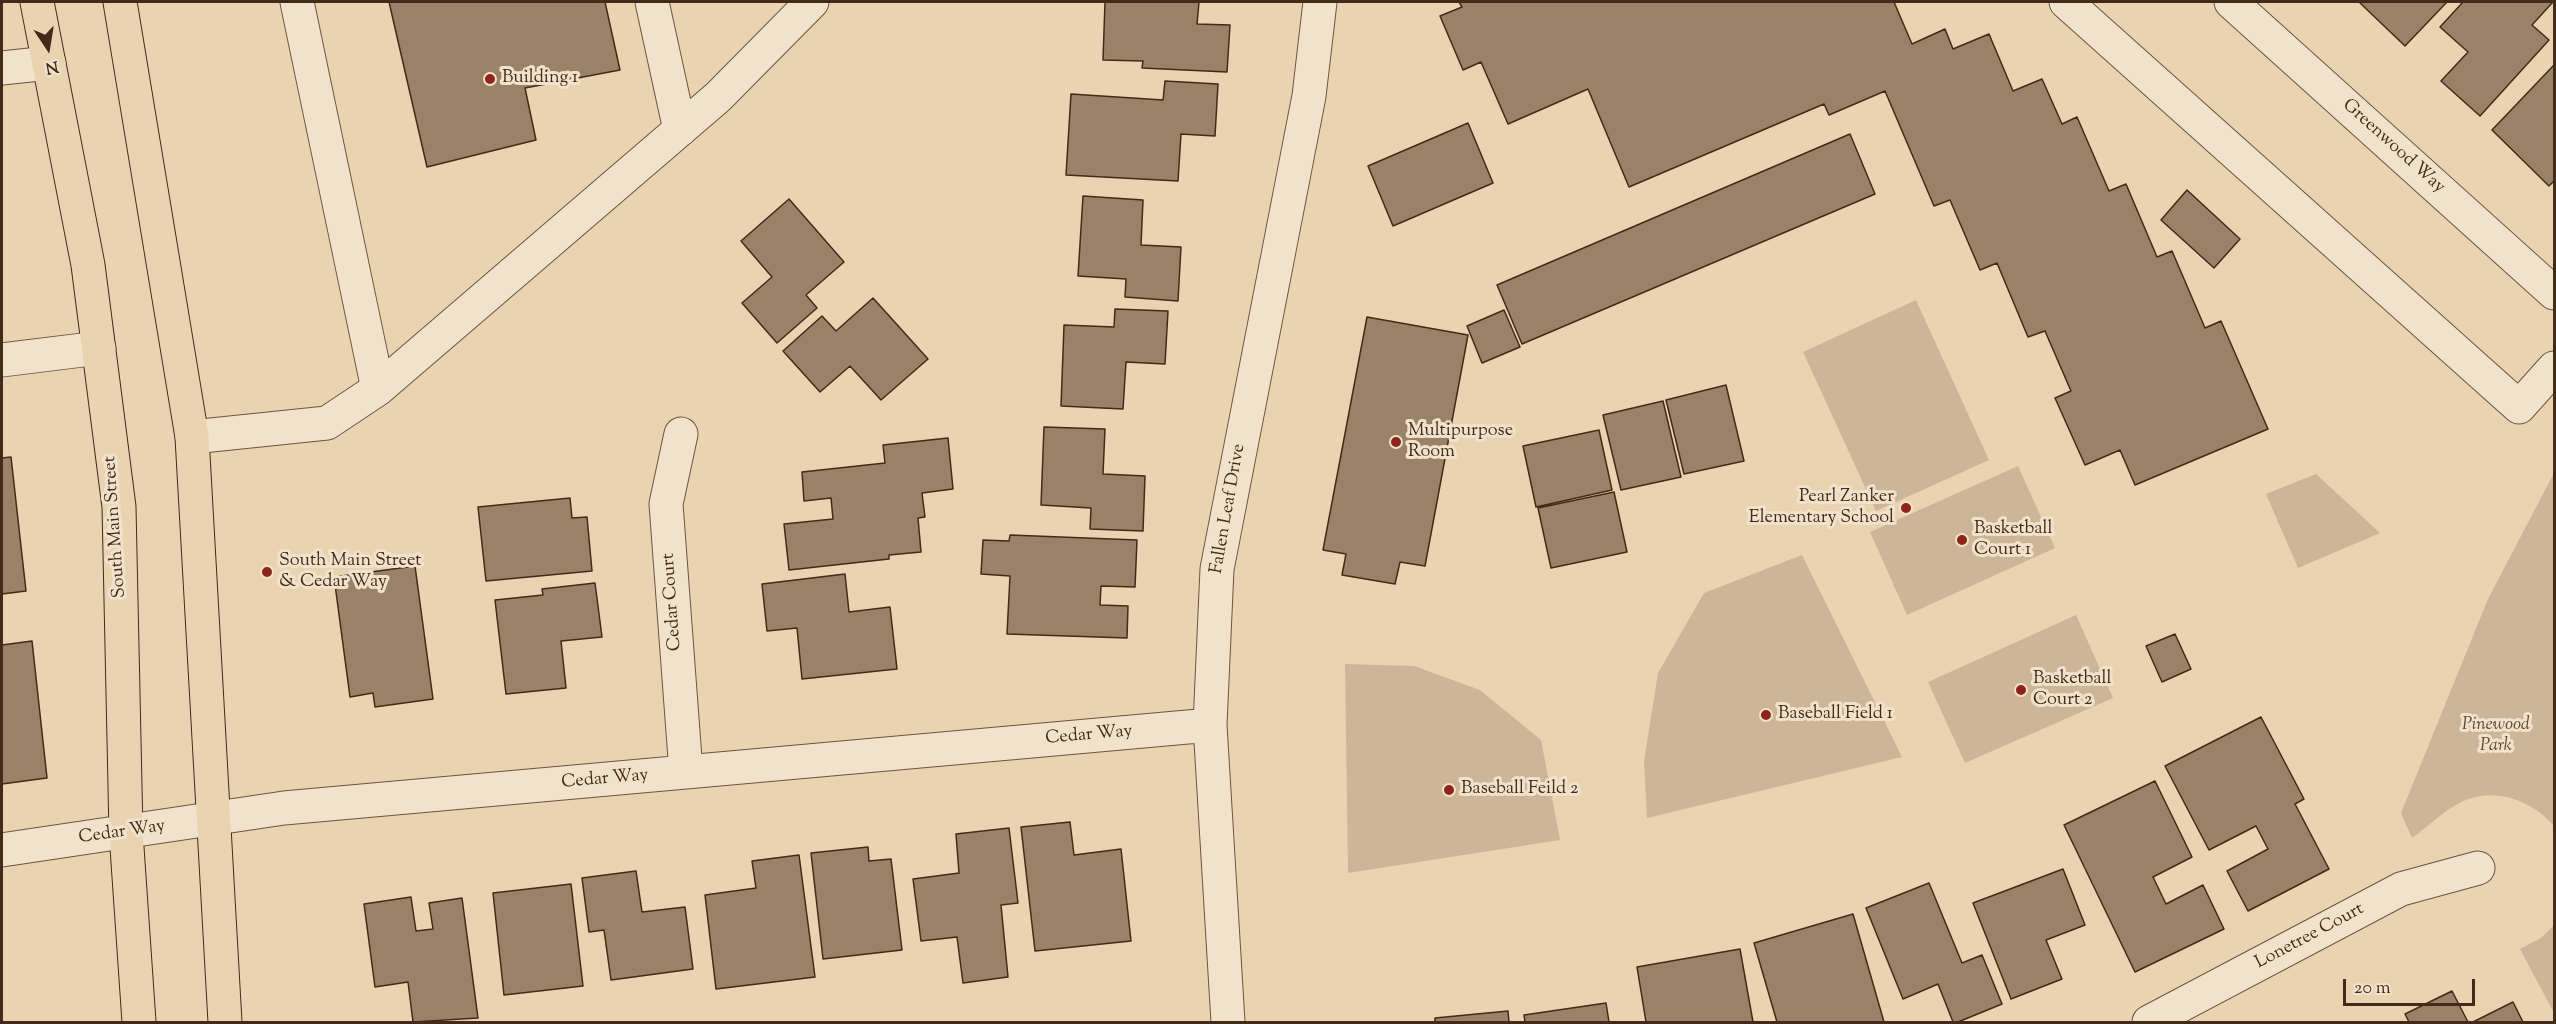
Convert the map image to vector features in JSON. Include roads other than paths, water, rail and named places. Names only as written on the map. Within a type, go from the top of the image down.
[{"type":"main road","name":"South Main Street","points":[[37,2],[88,266],[119,507],[126,833],[139,1023]]},
{"type":"main road","points":[[120,2],[192,437],[225,1023]]},
{"type":"street","points":[[297,2],[378,389]]},
{"type":"street","points":[[652,2],[680,130]]},
{"type":"street","points":[[192,437],[327,423],[378,389],[718,97],[812,2]]},
{"type":"street","name":"Fallen Leaf Drive","points":[[1228,1023],[1210,724],[1217,569],[1309,96],[1320,2]]},
{"type":"street","points":[[2066,2],[2519,407],[2554,368]]},
{"type":"street","name":"Greenwood Way","points":[[2230,2],[2554,293]]},
{"type":"street","points":[[2,68],[49,63]]},
{"type":"street","points":[[2,360],[99,348]]},
{"type":"street","name":"Cedar Court","points":[[681,434],[666,504],[686,772]]},
{"type":"street","name":"Cedar Way","points":[[2,850],[284,808],[1210,724]]},
{"type":"street","name":"Lonetree Court","points":[[2149,1023],[2401,889],[2478,868]]},
{"type":"place","name":"Building 1","points":[[490,79]]},
{"type":"place","name":"Multipurpose Room","points":[[1396,442]]},
{"type":"place","name":"Pearl Zanker Elementary School","points":[[1906,508]]},
{"type":"place","name":"Basketball Court 1","points":[[1962,540]]},
{"type":"place","name":"South Main Street & Cedar Way","points":[[267,572]]},
{"type":"place","name":"Basketball Court 2","points":[[2021,690]]},
{"type":"place","name":"Baseball Field 1","points":[[1766,715]]},
{"type":"place","name":"Baseball Feild 2","points":[[1449,790]]},
{"type":"park label","name":"Pinewood Park","points":[[2496,736]]}]
